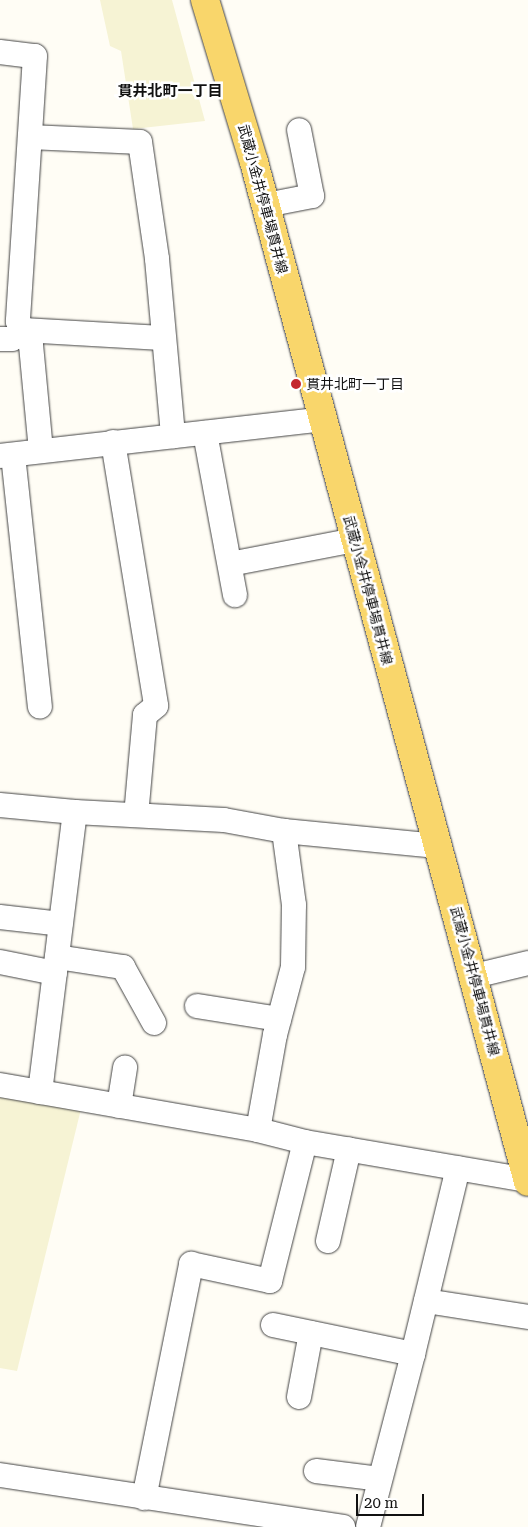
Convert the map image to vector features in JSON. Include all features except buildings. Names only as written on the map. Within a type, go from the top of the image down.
[{"type":"main road","name":"武蔵小金井停車場貫井線","points":[[205,0],[266,206],[528,1181]]},
{"type":"street","points":[[0,52],[35,56],[18,321],[31,345],[41,452]]},
{"type":"street","points":[[266,206],[312,196],[300,130]]},
{"type":"street","points":[[30,137],[140,142],[157,259],[162,338],[173,436]]},
{"type":"street","points":[[0,339],[12,339],[23,330],[162,338]]},
{"type":"street","points":[[40,707],[6,455],[322,419]]},
{"type":"street","points":[[205,432],[235,595]]},
{"type":"street","points":[[113,442],[156,706],[145,715],[136,815]]},
{"type":"street","points":[[230,564],[355,540]]},
{"type":"street","points":[[0,805],[75,812],[224,820],[284,830],[437,846]]},
{"type":"street","points":[[40,1092],[75,812]]},
{"type":"street","points":[[258,1130],[279,1019],[293,967],[294,905],[284,830]]},
{"type":"street","points":[[0,917],[61,924]]},
{"type":"street","points":[[0,962],[123,966],[154,1023]]},
{"type":"street","points":[[474,976],[528,962]]},
{"type":"street","points":[[197,1006],[279,1019]]},
{"type":"street","points":[[119,1106],[125,1067]]},
{"type":"street","points":[[0,1085],[258,1130],[305,1142],[528,1181]]},
{"type":"street","points":[[144,1498],[192,1264],[270,1281],[305,1142]]},
{"type":"street","points":[[328,1241],[349,1149]]},
{"type":"street","points":[[368,1527],[413,1354],[458,1168]]},
{"type":"street","points":[[426,1301],[528,1318]]},
{"type":"street","points":[[273,1326],[413,1354]]},
{"type":"street","points":[[299,1397],[311,1333]]},
{"type":"street","points":[[316,1471],[380,1479]]},
{"type":"street","points":[[0,1475],[343,1527]]},
{"type":"shaded area","points":[[100,0],[172,0],[205,121],[133,129],[121,51],[110,46]]},
{"type":"shaded area","points":[[0,1097],[81,1109],[17,1371],[0,1368]]},
{"type":"place","name":"貫井北町一丁目","points":[[296,384]]},
{"type":"district","name":"貫井北町一丁目","points":[[170,92]]}]
